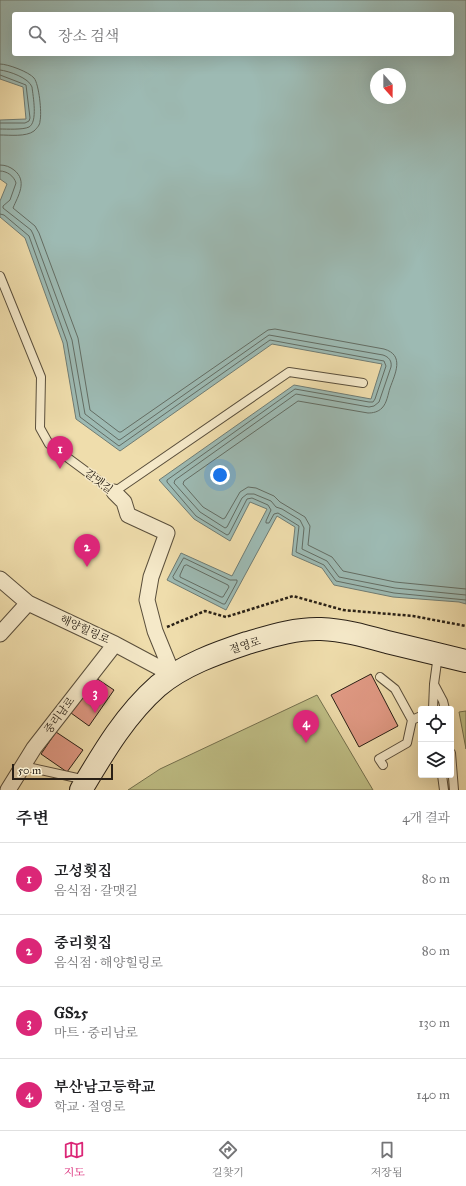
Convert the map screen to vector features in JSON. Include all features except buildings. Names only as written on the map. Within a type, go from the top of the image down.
[{"type":"main road","name":"절영로","points":[[84,785],[114,735],[134,710],[158,686],[173,675],[198,661],[234,648],[265,638],[303,630],[321,629],[346,632],[466,661]]},
{"type":"street","name":"갈맷길","points":[[114,492],[124,502],[128,515],[167,533],[151,577],[147,600],[155,631],[173,675]]},
{"type":"street","name":"해양힐링로","points":[[0,579],[28,603],[115,644],[173,675]]},
{"type":"street","points":[[0,634],[28,603]]},
{"type":"street","name":"중리남로","points":[[8,790],[34,748],[115,644]]},
{"type":"lane","name":"갈맷길","points":[[0,276],[41,377],[40,428],[49,444],[114,492]]},
{"type":"lane","points":[[114,492],[289,372],[363,383]]},
{"type":"lane","points":[[433,706],[438,654]]},
{"type":"lane","points":[[380,677],[395,689],[412,720],[407,744],[379,759],[383,766]]},
{"type":"lane","points":[[434,684],[443,701],[444,706]]},
{"type":"lane","points":[[412,720],[418,717]]},
{"type":"lane","points":[[23,766],[84,785]]},
{"type":"lane","points":[[442,778],[444,790]]},
{"type":"lane","points":[[453,778],[454,790]]},
{"type":"green space","points":[[317,695],[373,790],[128,790],[160,769]]},
{"type":"green space","points":[[466,711],[466,749],[459,712]]},
{"type":"water","points":[[0,0],[466,0],[466,604],[459,602],[393,597],[334,585],[322,568],[292,555],[295,527],[277,516],[226,610],[167,580],[181,553],[232,576],[267,509],[250,502],[230,541],[194,519],[159,480],[294,385],[371,399],[382,364],[272,344],[120,451],[76,419],[63,343],[25,238],[0,217],[0,201],[7,184],[0,179],[0,120],[26,119],[23,87],[0,79]]},
{"type":"place","name":"고성횟집","points":[[60,469]]},
{"type":"place","name":"중리횟집","points":[[87,567]]},
{"type":"place","name":"GS25","points":[[95,713]]},
{"type":"place","name":"부산남고등학교","points":[[306,743]]}]
